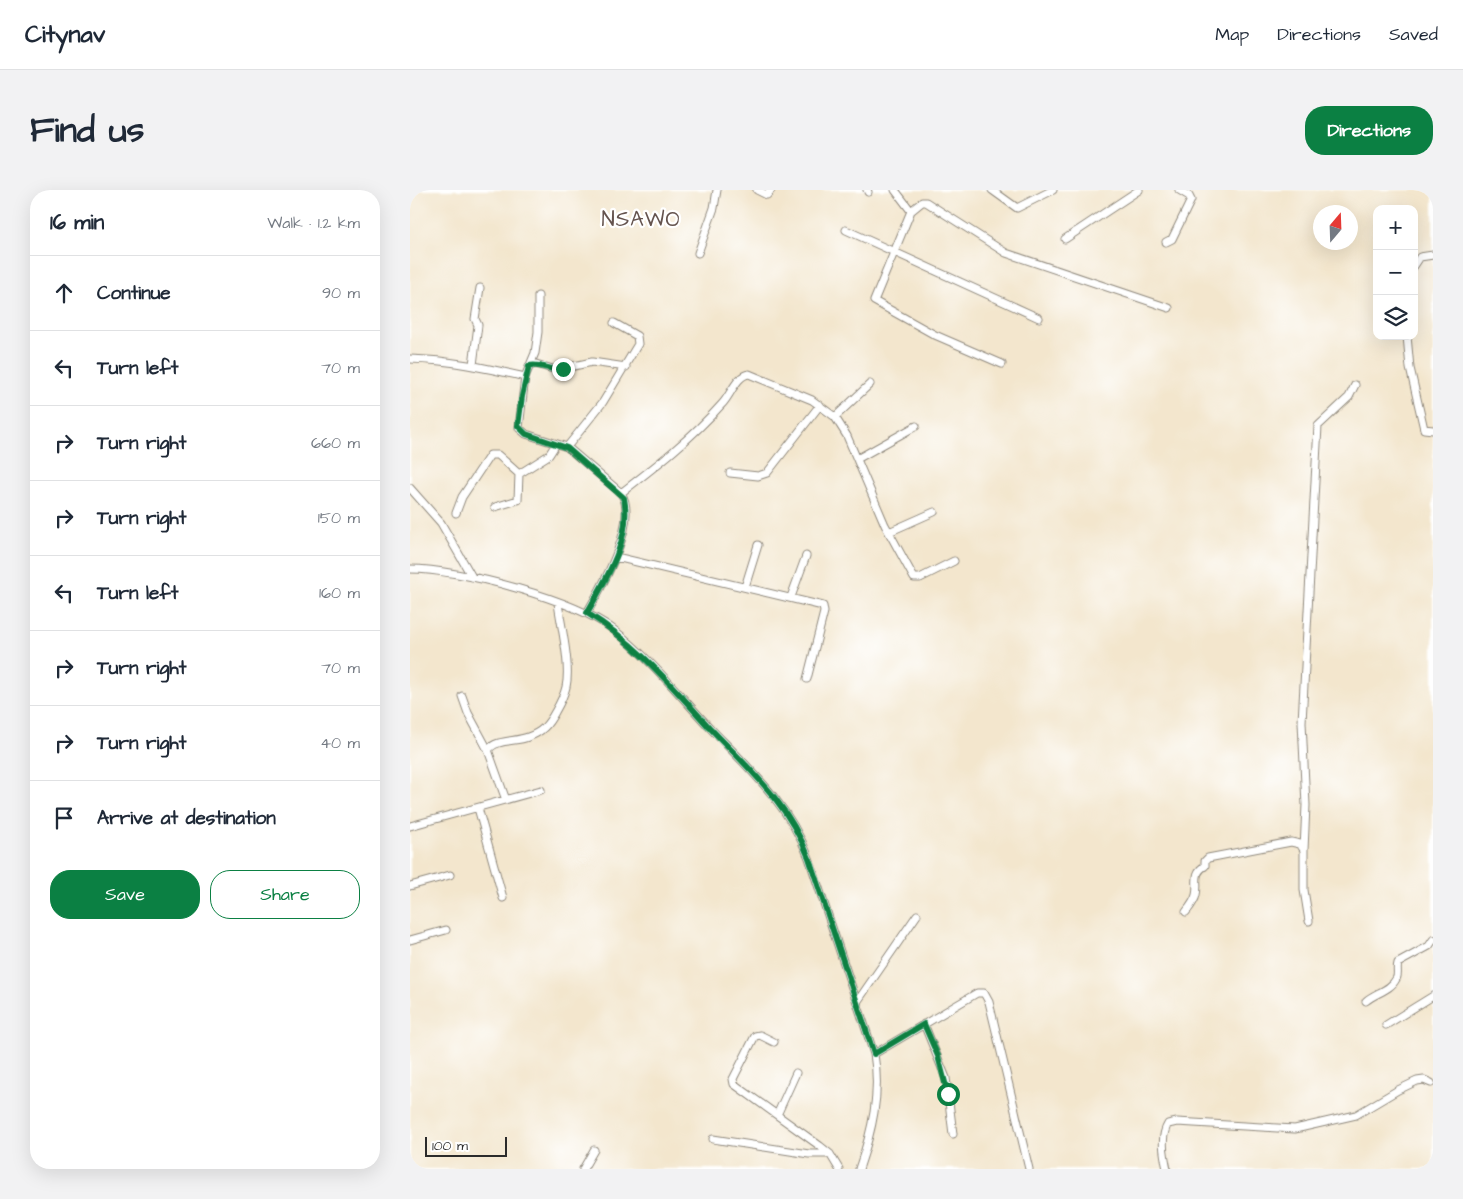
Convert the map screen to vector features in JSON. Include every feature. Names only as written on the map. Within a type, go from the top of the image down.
[{"type":"street","points":[[698,253],[714,208],[717,190]]},
{"type":"street","points":[[757,190],[767,195],[771,190]]},
{"type":"street","points":[[895,190],[911,212]]},
{"type":"street","points":[[992,190],[1017,208],[1053,190]]},
{"type":"street","points":[[1065,239],[1139,190]]},
{"type":"street","points":[[1166,242],[1172,239],[1192,200],[1189,196],[1178,190]]},
{"type":"street","points":[[1002,364],[935,335],[876,304],[874,298],[911,212],[922,202],[926,202],[1006,252],[1169,308]]},
{"type":"street","points":[[846,230],[1039,318]]},
{"type":"street","points":[[1418,259],[1433,255]]},
{"type":"street","points":[[473,365],[478,324],[475,319],[480,288]]},
{"type":"street","points":[[538,296],[538,332],[535,353],[525,377],[519,428],[526,434],[567,448],[621,494],[625,504],[625,518],[616,557],[587,613]]},
{"type":"street","points":[[567,448],[591,419],[626,366],[636,347],[638,338],[614,324]]},
{"type":"street","points":[[1407,340],[1410,368],[1424,429],[1433,430]]},
{"type":"street","points":[[410,359],[473,365],[525,377]]},
{"type":"street","points":[[529,366],[539,365],[556,370],[592,362],[626,366]]},
{"type":"street","points":[[621,494],[684,443],[720,406],[746,374],[768,380],[820,405],[835,417],[847,436],[889,532],[915,579],[954,561]]},
{"type":"street","points":[[835,417],[870,384]]},
{"type":"street","points":[[1309,921],[1305,896],[1304,850],[1306,805],[1302,722],[1318,426],[1349,397],[1355,385]]},
{"type":"street","points":[[730,473],[758,476],[767,473],[820,405]]},
{"type":"street","points":[[857,459],[916,426]]},
{"type":"street","points":[[519,474],[549,455],[556,444]]},
{"type":"street","points":[[456,513],[462,497],[490,455],[498,455],[519,474]]},
{"type":"street","points":[[495,507],[518,500],[519,474]]},
{"type":"street","points":[[410,488],[441,523],[472,577]]},
{"type":"street","points":[[889,532],[934,512]]},
{"type":"street","points":[[745,587],[758,545]]},
{"type":"street","points":[[792,598],[806,556]]},
{"type":"street","points":[[616,557],[822,605],[825,609],[806,679]]},
{"type":"street","points":[[410,569],[433,569],[472,577],[587,613],[632,645],[738,756],[788,814],[809,858],[874,1054],[877,1079],[876,1105],[859,1169]]},
{"type":"street","points":[[488,750],[498,744],[523,739],[544,729],[559,705],[566,687],[566,669],[558,603]]},
{"type":"street","points":[[462,696],[468,714],[488,750],[506,800]]},
{"type":"street","points":[[410,826],[542,790]]},
{"type":"street","points":[[478,808],[503,898]]},
{"type":"street","points":[[1186,912],[1196,896],[1196,874],[1199,869],[1205,866],[1205,861],[1208,858],[1280,842],[1300,844],[1304,850]]},
{"type":"street","points":[[410,886],[450,875]]},
{"type":"street","points":[[857,1002],[917,916]]},
{"type":"street","points":[[410,940],[446,930]]},
{"type":"street","points":[[1366,1001],[1394,982],[1398,977],[1398,963],[1429,946],[1433,940]]},
{"type":"street","points":[[874,1054],[977,993],[980,992],[986,995],[1029,1169]]},
{"type":"street","points":[[1386,1025],[1433,996]]},
{"type":"street","points":[[924,1024],[946,1078],[953,1134]]},
{"type":"street","points":[[774,1042],[756,1035],[733,1079],[736,1086],[830,1154],[839,1169]]},
{"type":"street","points":[[777,1115],[796,1073]]},
{"type":"street","points":[[1167,1169],[1163,1144],[1164,1129],[1168,1124],[1177,1122],[1295,1129],[1356,1115],[1417,1081],[1431,1082]]},
{"type":"street","points":[[713,1139],[809,1154],[830,1154]]},
{"type":"street","points":[[583,1169],[594,1150]]},
{"type":"district","name":"NSAWO","points":[[641,219]]},
{"type":"route","points":[[563,369],[553,370],[536,364],[529,366],[525,377],[518,426],[526,434],[567,448],[590,470],[615,488],[624,498],[625,518],[616,557],[587,613],[632,645],[675,688],[784,808],[798,832],[809,858],[874,1054],[924,1024],[946,1078],[948,1094]]}]
